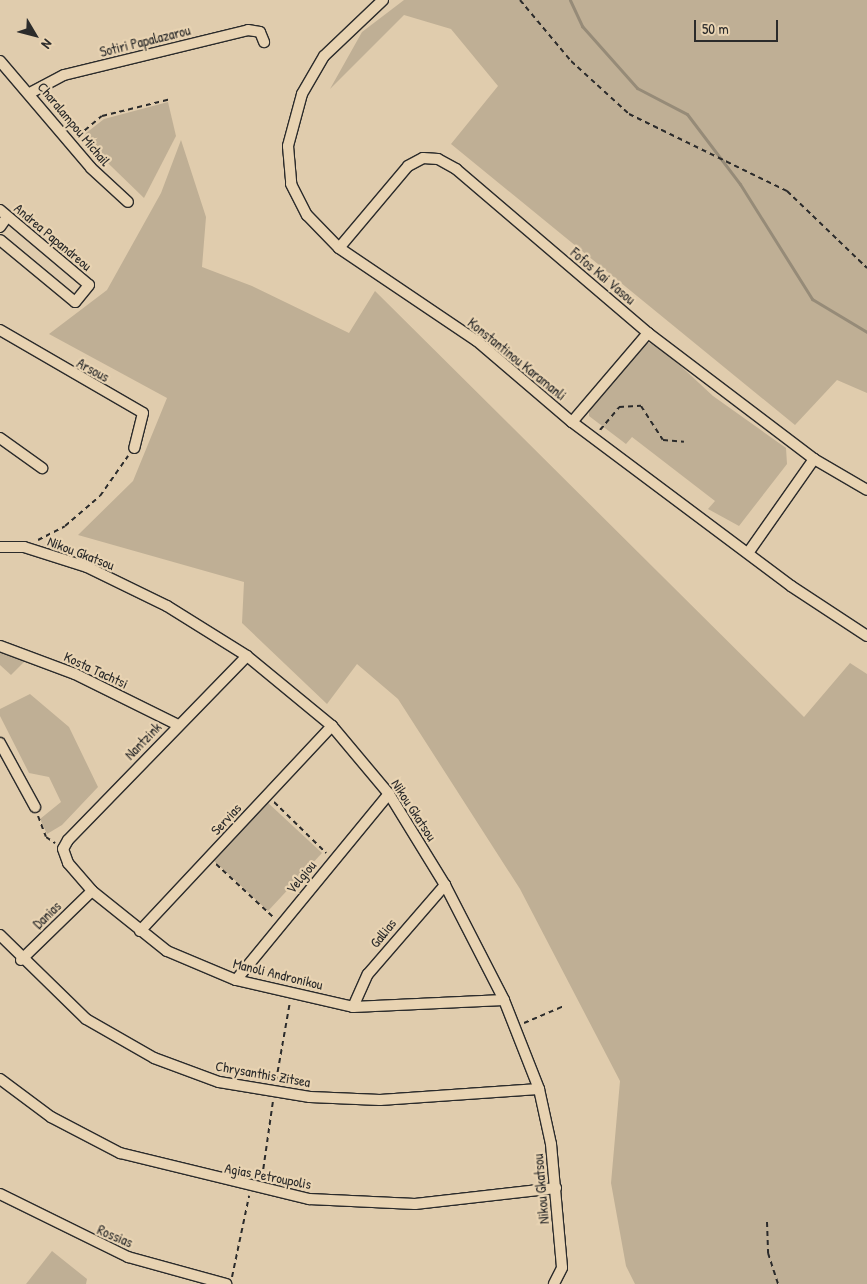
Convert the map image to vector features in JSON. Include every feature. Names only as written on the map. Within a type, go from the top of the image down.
[{"type":"street","name":"Konstantinou Karamanli","points":[[383,0],[324,56],[302,94],[288,146],[291,184],[307,215],[339,248],[477,341],[572,422],[748,553],[867,636]]},
{"type":"street","name":"Sotiri Papalazarou","points":[[30,93],[64,75],[248,30],[260,32],[264,42]]},
{"type":"street","name":"Charalampou Michail","points":[[0,61],[30,93],[71,143],[128,202]]},
{"type":"street","name":"Fofos Kai Vasou","points":[[339,248],[408,166],[423,158],[438,159],[456,169],[648,333],[814,459],[867,490]]},
{"type":"street","points":[[0,227],[3,213]]},
{"type":"street","name":"Andrea Papandreou","points":[[0,240],[75,302],[89,285],[3,213]]},
{"type":"street","name":"Arsous","points":[[0,330],[143,412],[134,448]]},
{"type":"street","points":[[572,422],[648,333]]},
{"type":"street","points":[[0,438],[42,468]]},
{"type":"street","points":[[748,553],[814,459]]},
{"type":"street","name":"Nikou Gkatsou","points":[[0,547],[24,547],[87,568],[167,606],[247,656],[332,726],[389,794],[445,884],[504,1000],[539,1089],[556,1188],[562,1268],[556,1283]]},
{"type":"street","name":"Kosta Tachtsi","points":[[0,646],[75,674],[178,725]]},
{"type":"street","name":"Nantzink","points":[[63,849],[178,725],[247,656]]},
{"type":"street","name":"Servias","points":[[140,931],[332,726]]},
{"type":"street","points":[[0,743],[35,807]]},
{"type":"street","name":"Velgiou","points":[[236,980],[280,924],[389,794]]},
{"type":"street","name":"Manoli Andronikou","points":[[63,849],[92,890],[140,931],[167,951],[236,980],[353,1007],[504,1000]]},
{"type":"street","name":"Gallias","points":[[353,1007],[368,974],[445,884]]},
{"type":"street","name":"Danias","points":[[21,960],[92,890]]},
{"type":"street","name":"Chrysanthis Zitsea","points":[[0,935],[21,960],[86,1019],[154,1058],[219,1082],[310,1097],[380,1100],[539,1089]]},
{"type":"street","name":"Agias Petroupolis","points":[[0,1078],[51,1117],[120,1153],[251,1187],[309,1199],[415,1204],[556,1188]]},
{"type":"street","name":"Rossias","points":[[0,1194],[128,1257],[226,1284]]},
{"type":"path","points":[[520,0],[571,61],[629,114],[787,191],[867,268]]},
{"type":"path","points":[[71,143],[102,116],[171,99]]},
{"type":"path","points":[[594,438],[611,412],[619,407],[641,406],[663,440],[684,442]]},
{"type":"path","points":[[24,547],[65,526],[100,496],[134,448]]},
{"type":"path","points":[[267,796],[334,860]]},
{"type":"path","points":[[35,807],[46,837],[63,849]]},
{"type":"path","points":[[209,857],[280,924]]},
{"type":"path","points":[[514,1026],[564,1006]]},
{"type":"path","points":[[230,1284],[251,1187]]},
{"type":"path","points":[[767,1222],[768,1253],[778,1284]]},
{"type":"shaded area","points":[[404,0],[867,0],[867,393],[837,380],[795,425],[451,144],[498,86],[451,29],[404,15],[330,89],[362,32]]},
{"type":"shaded area","points":[[168,102],[176,136],[144,198],[81,137],[104,119]]},
{"type":"shaded area","points":[[181,140],[206,217],[202,267],[252,286],[349,333],[375,291],[804,717],[850,663],[867,674],[867,1284],[635,1284],[626,1266],[611,1183],[620,1081],[520,889],[398,699],[357,664],[327,704],[242,623],[244,582],[78,535],[133,481],[167,398],[49,334],[107,290],[161,193]]},
{"type":"shaded area","points":[[644,342],[658,345],[713,396],[786,448],[787,464],[739,526],[708,509],[715,501],[632,437],[626,444],[589,416],[589,406]]},
{"type":"shaded area","points":[[0,651],[25,661],[11,675],[0,665]]},
{"type":"shaded area","points":[[30,694],[69,727],[98,787],[62,825],[47,834],[40,819],[61,802],[49,777],[29,773],[0,716],[0,709]]},
{"type":"shaded area","points":[[266,801],[322,853],[268,911],[211,858]]},
{"type":"shaded area","points":[[52,1251],[87,1279],[86,1284],[26,1284]]},
{"type":"waterway","points":[[570,0],[582,26],[637,88],[687,114],[740,184],[812,299],[867,332]]}]
